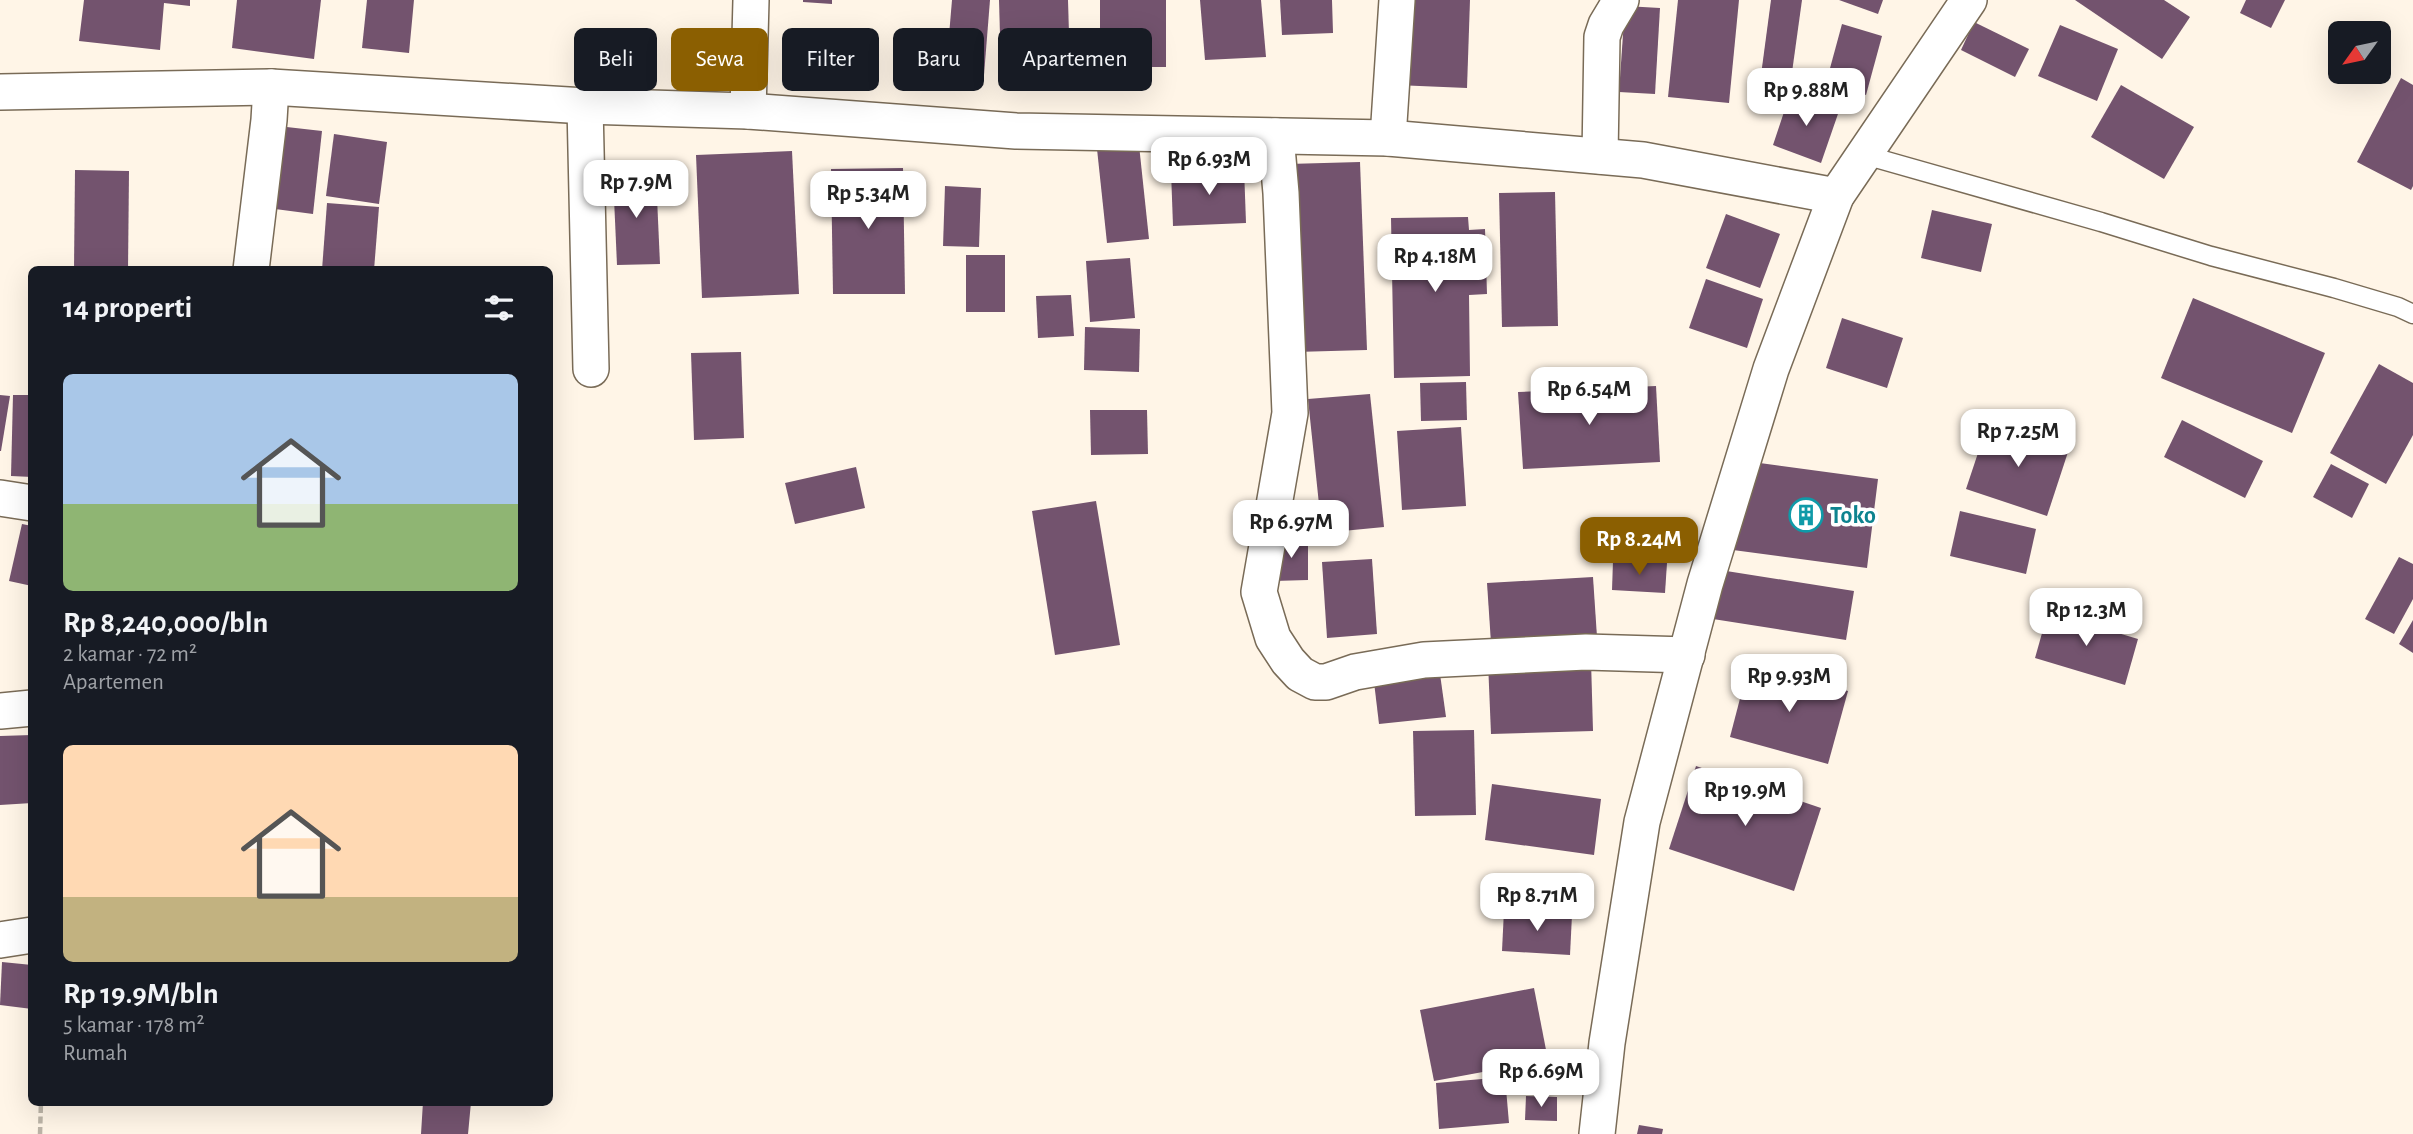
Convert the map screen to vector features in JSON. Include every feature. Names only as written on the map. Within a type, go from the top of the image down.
[{"type":"street","points":[[748,111],[751,0]]},
{"type":"street","points":[[1388,138],[1397,0]]},
{"type":"street","points":[[1600,156],[1602,37],[1621,0]]},
{"type":"street","points":[[1597,1134],[1607,1043],[1642,822],[1705,584],[1771,369],[1836,196],[1969,0]]},
{"type":"street","points":[[0,92],[271,87],[585,106],[748,111],[1016,131],[1388,138],[1643,160],[1836,196]]},
{"type":"street","points":[[251,266],[271,87]]},
{"type":"street","points":[[585,106],[591,369]]},
{"type":"street","points":[[1276,136],[1282,193],[1290,412],[1259,592],[1273,638],[1288,661],[1300,674],[1315,682],[1326,682],[1355,672],[1424,660],[1586,652],[1686,654]]},
{"type":"street","points":[[0,498],[28,502]]},
{"type":"street","points":[[0,711],[28,708]]},
{"type":"street","points":[[0,940],[28,936]]},
{"type":"lane","points":[[1865,155],[2211,256],[2346,292],[2413,314]]},
{"type":"path","points":[[40,1106],[40,1134]]},
{"type":"building","points":[[84,0],[190,0],[190,6],[164,3],[160,50],[79,41]]},
{"type":"building","points":[[237,0],[321,0],[314,59],[232,48]]},
{"type":"building","points":[[367,0],[414,0],[409,53],[362,48]]},
{"type":"building","points":[[832,0],[832,4],[803,2]]},
{"type":"building","points":[[952,0],[990,0],[984,75],[984,28],[950,28]]},
{"type":"building","points":[[999,0],[1068,0],[1069,28],[1000,28]]},
{"type":"building","points":[[1100,0],[1166,0],[1166,67],[1152,67],[1152,28],[1100,28]]},
{"type":"building","points":[[1200,0],[1261,0],[1266,57],[1205,60]]},
{"type":"building","points":[[1280,0],[1332,0],[1333,33],[1282,35]]},
{"type":"building","points":[[1399,0],[1470,0],[1467,88],[1396,85]]},
{"type":"building","points":[[1678,0],[1739,0],[1729,103],[1668,97]]},
{"type":"building","points":[[1771,0],[1802,0],[1789,94],[1759,90]]},
{"type":"building","points":[[1839,0],[1883,0],[1878,14]]},
{"type":"building","points":[[2075,0],[2164,0],[2190,17],[2162,59]]},
{"type":"building","points":[[2246,0],[2285,0],[2271,28],[2240,13]]},
{"type":"building","points":[[1625,6],[1660,8],[1655,94],[1619,92]]},
{"type":"building","points":[[1974,22],[2029,49],[2015,77],[1961,50]]},
{"type":"building","points":[[1842,24],[1882,36],[1866,95],[1826,83]]},
{"type":"building","points":[[2060,25],[2118,49],[2097,101],[2038,76]]},
{"type":"building","points":[[2401,78],[2413,85],[2411,190],[2357,162]]},
{"type":"building","points":[[2121,85],[2194,127],[2164,179],[2091,137]]},
{"type":"building","points":[[1790,94],[1839,111],[1821,163],[1773,145]]},
{"type":"building","points":[[269,125],[322,131],[313,214],[260,207]]},
{"type":"building","points":[[334,134],[387,142],[379,204],[326,196]]},
{"type":"building","points":[[1139,145],[1149,239],[1107,243],[1097,149]]},
{"type":"building","points":[[792,151],[799,294],[702,298],[696,155]]},
{"type":"building","points":[[1360,162],[1367,350],[1295,352],[1288,164]]},
{"type":"building","points":[[903,168],[905,294],[833,294],[831,169]]},
{"type":"building","points":[[1244,168],[1246,223],[1173,226],[1171,171]]},
{"type":"building","points":[[75,170],[129,171],[128,266],[74,266]]},
{"type":"building","points":[[656,175],[660,264],[617,265],[613,176]]},
{"type":"building","points":[[945,186],[981,188],[979,247],[943,246]]},
{"type":"building","points":[[1555,192],[1558,326],[1502,327],[1499,193]]},
{"type":"building","points":[[327,203],[379,207],[374,266],[322,266]]},
{"type":"building","points":[[1932,210],[1992,224],[1981,272],[1921,258]]},
{"type":"building","points":[[1726,214],[1780,234],[1760,288],[1706,268]]},
{"type":"building","points":[[1468,217],[1469,230],[1485,229],[1487,294],[1469,295],[1470,376],[1394,378],[1391,218]]},
{"type":"building","points":[[966,255],[1005,255],[1005,312],[966,312]]},
{"type":"building","points":[[1130,258],[1135,318],[1090,322],[1086,261]]},
{"type":"building","points":[[1706,279],[1763,299],[1747,348],[1689,328]]},
{"type":"building","points":[[1071,295],[1074,336],[1038,338],[1036,296]]},
{"type":"building","points":[[2193,298],[2325,353],[2292,433],[2161,378]]},
{"type":"building","points":[[1842,318],[1903,338],[1887,388],[1826,368]]},
{"type":"building","points":[[1085,327],[1140,329],[1139,372],[1084,370]]},
{"type":"building","points":[[741,352],[744,438],[694,440],[691,353]]},
{"type":"building","points":[[2379,364],[2413,383],[2413,435],[2386,484],[2330,453]]},
{"type":"building","points":[[1466,382],[1467,420],[1421,421],[1420,383]]},
{"type":"building","points":[[1656,386],[1660,462],[1523,469],[1518,392]]},
{"type":"building","points":[[1370,394],[1384,527],[1322,533],[1308,399]]},
{"type":"building","points":[[0,395],[10,396],[1,451],[0,451]]},
{"type":"building","points":[[13,395],[28,395],[28,477],[11,476]]},
{"type":"building","points":[[1090,410],[1147,410],[1148,454],[1091,455]]},
{"type":"building","points":[[2182,420],[2263,461],[2245,498],[2164,457]]},
{"type":"building","points":[[1988,423],[2069,449],[2047,516],[1966,489]]},
{"type":"building","points":[[1461,427],[1466,506],[1402,510],[1397,431]]},
{"type":"building","name":"Toko","points":[[1745,461],[1878,479],[1867,568],[1733,550]]},
{"type":"building","points":[[2331,464],[2369,484],[2352,518],[2313,497]]},
{"type":"building","points":[[856,467],[865,508],[795,524],[785,483]]},
{"type":"building","points":[[1096,501],[1120,645],[1055,655],[1032,511]]},
{"type":"building","points":[[1960,511],[2036,529],[2026,574],[1950,556]]},
{"type":"building","points":[[22,524],[28,525],[28,585],[9,581]]},
{"type":"building","points":[[1274,540],[1308,540],[1308,580],[1274,581]]},
{"type":"building","points":[[2399,557],[2413,564],[2413,599],[2394,634],[2365,619]]},
{"type":"building","points":[[1372,559],[1377,634],[1327,638],[1322,562]]},
{"type":"building","points":[[1613,561],[1667,563],[1665,593],[1612,590]]},
{"type":"building","name":"Toko","points":[[1720,570],[1854,591],[1846,640],[1713,619]]},
{"type":"building","points":[[1593,577],[1597,637],[1491,643],[1487,583]]},
{"type":"building","points":[[2048,612],[2138,639],[2125,685],[2035,658]]},
{"type":"building","points":[[2413,620],[2413,653],[2399,644]]},
{"type":"building","points":[[1591,660],[1593,731],[1491,734],[1488,662]]},
{"type":"building","points":[[1749,664],[1848,691],[1828,764],[1730,737]]},
{"type":"building","points":[[1440,674],[1446,717],[1379,724],[1374,682]]},
{"type":"building","points":[[1474,730],[1476,815],[1415,816],[1413,731]]},
{"type":"building","points":[[28,735],[28,803],[0,805],[0,736]]},
{"type":"building","points":[[1696,766],[1821,808],[1794,891],[1669,849]]},
{"type":"building","points":[[1492,784],[1601,799],[1594,855],[1485,840]]},
{"type":"building","points":[[1504,910],[1572,915],[1570,955],[1502,951]]},
{"type":"building","points":[[2,962],[28,965],[28,1008],[0,1005]]},
{"type":"building","points":[[1534,988],[1548,1060],[1434,1081],[1420,1010]]},
{"type":"building","points":[[1505,1077],[1509,1123],[1439,1129],[1436,1083]]},
{"type":"building","points":[[1526,1096],[1557,1097],[1557,1121],[1525,1120]]},
{"type":"building","points":[[423,1106],[471,1106],[468,1134],[421,1134]]},
{"type":"building","points":[[1639,1125],[1663,1129],[1662,1134],[1637,1134]]},
{"type":"place","name":"Toko","points":[[1806,515]]}]
